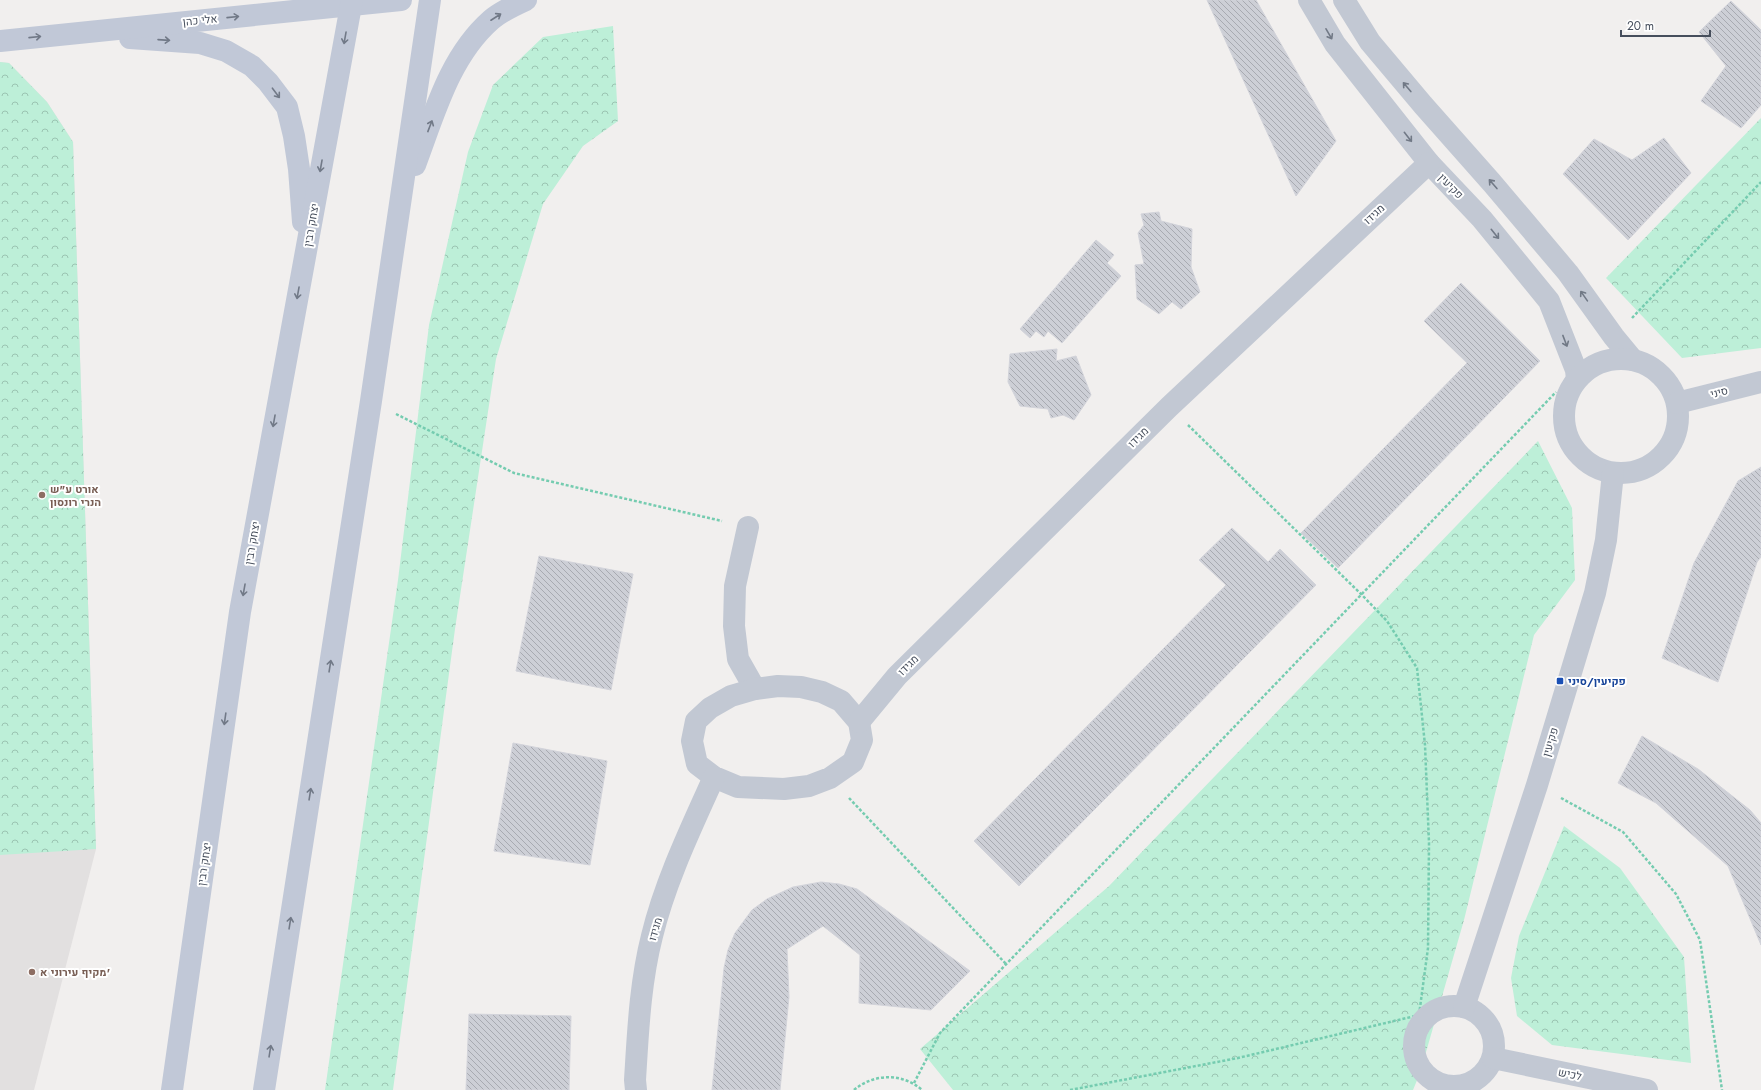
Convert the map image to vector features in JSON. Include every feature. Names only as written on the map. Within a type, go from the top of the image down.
[{"type":"main road","name":"אלי כהן","points":[[0,41],[351,2],[401,0]]},
{"type":"main road","points":[[264,1090],[371,401],[430,0]]},
{"type":"main road","points":[[400,202],[450,74],[470,43],[492,19],[526,0]]},
{"type":"main road","name":"יצחק רבין","points":[[172,1090],[240,612],[351,2]]},
{"type":"main road","points":[[69,34],[200,43],[226,51],[252,66],[268,82],[287,108],[294,136],[299,169],[305,255]]},
{"type":"street","name":"פקיעין","points":[[1309,0],[1335,44],[1429,163],[1482,219],[1550,301],[1577,374]]},
{"type":"street","points":[[1344,0],[1370,42],[1423,105],[1492,182],[1568,273],[1614,337],[1633,360]]},
{"type":"street","name":"מגידו","points":[[859,722],[897,676],[1169,407],[1429,163]]},
{"type":"street","points":[[1617,358],[1633,360],[1648,365],[1661,375],[1671,388],[1677,403],[1678,421],[1674,439],[1663,454],[1649,466],[1632,472],[1613,473],[1596,468],[1582,458],[1571,444],[1564,428],[1564,410],[1568,393],[1577,374],[1602,362],[1617,358]]},
{"type":"street","name":"סיני","points":[[1677,403],[1761,382]]},
{"type":"street","name":"פקיעין","points":[[1464,1007],[1537,785],[1595,593],[1606,540],[1613,473]]},
{"type":"street","points":[[748,527],[735,586],[734,626],[738,659],[755,689]]},
{"type":"street","points":[[778,686],[801,687],[822,692],[841,701],[859,722],[862,740],[853,762],[830,778],[809,786],[763,789],[738,787],[714,777],[697,764],[692,741],[696,721],[710,708],[731,696],[755,689],[778,686]]},
{"type":"street","name":"מגידו","points":[[636,1090],[635,1080],[640,1002],[652,935],[675,866],[714,777]]},
{"type":"street","points":[[1447,1006],[1464,1007],[1483,1017],[1490,1026],[1494,1042],[1494,1058],[1488,1069],[1479,1079],[1454,1087],[1440,1087],[1423,1072],[1417,1062],[1414,1052],[1414,1040],[1417,1030],[1425,1014],[1447,1006]]},
{"type":"street","name":"לכיש","points":[[1494,1058],[1647,1090]]},
{"type":"path","points":[[1614,337],[1761,182]]},
{"type":"path","points":[[914,1083],[940,1033],[1362,594],[1577,374]]},
{"type":"path","points":[[371,401],[514,473],[748,527]]},
{"type":"path","points":[[1070,1090],[1238,1058],[1425,1014],[1428,948],[1429,843],[1425,745],[1417,668],[1387,621],[1362,594],[1169,407]]},
{"type":"path","points":[[830,778],[1006,964]]},
{"type":"path","points":[[1537,785],[1623,832],[1676,894],[1700,940],[1722,1090]]},
{"type":"path","points":[[854,1090],[874,1079],[892,1076],[914,1083],[922,1090]]},
{"type":"shaded area","name":"אורט ע\"ש הנרי רונסון","points":[[0,62],[9,63],[47,102],[73,142],[96,849],[34,1090],[0,1090]]},
{"type":"green space","points":[[613,26],[618,121],[583,146],[543,204],[496,359],[455,629],[393,1090],[325,1090],[398,580],[429,325],[468,152],[493,85],[543,37]]},
{"type":"green space","name":"אורט ע\"ש הנרי רונסון","points":[[0,62],[9,63],[47,102],[73,142],[96,849],[0,855]]},
{"type":"green space","points":[[1761,118],[1761,348],[1682,358],[1606,278]]},
{"type":"green space","points":[[1538,441],[1572,508],[1575,580],[1534,635],[1464,920],[1420,1073],[1413,1090],[953,1090],[920,1049],[1109,886]]},
{"type":"green space","points":[[1564,826],[1620,868],[1684,957],[1691,1063],[1552,1045],[1517,1016],[1511,978],[1519,936]]},
{"type":"building","points":[[1207,0],[1256,0],[1336,141],[1296,196]]},
{"type":"building","points":[[1731,1],[1761,30],[1761,105],[1741,128],[1701,101],[1726,66],[1699,32]]},
{"type":"building","points":[[1664,138],[1691,173],[1628,240],[1563,174],[1594,139],[1632,160]]},
{"type":"building","points":[[1159,212],[1161,221],[1192,229],[1191,267],[1200,292],[1181,309],[1172,302],[1159,314],[1137,299],[1135,265],[1144,264],[1138,233],[1144,225],[1141,214]]},
{"type":"building","points":[[1096,240],[1114,255],[1107,263],[1121,276],[1062,343],[1048,331],[1044,337],[1036,331],[1030,338],[1020,329]]},
{"type":"building","points":[[1461,283],[1540,361],[1338,568],[1301,533],[1467,363],[1424,321]]},
{"type":"building","points":[[1057,349],[1056,361],[1076,356],[1091,395],[1074,420],[1063,415],[1051,418],[1048,409],[1020,406],[1008,382],[1010,354]]},
{"type":"building","points":[[1761,467],[1761,557],[1757,562],[1718,682],[1662,658],[1694,563],[1738,481]]},
{"type":"building","points":[[1232,528],[1268,562],[1280,549],[1316,585],[1019,886],[974,841],[1226,585],[1199,560]]},
{"type":"building","points":[[539,556],[633,574],[611,690],[516,671]]},
{"type":"building","points":[[1642,736],[1698,769],[1750,810],[1761,823],[1761,945],[1728,866],[1656,803],[1618,783]]},
{"type":"building","points":[[513,743],[607,761],[590,865],[494,851]]},
{"type":"building","points":[[821,882],[839,884],[857,889],[970,971],[931,1010],[859,1003],[860,955],[823,926],[787,949],[789,997],[780,1090],[712,1090],[724,968],[728,950],[735,933],[752,910],[767,899],[793,887]]},
{"type":"building","points":[[469,1014],[571,1016],[569,1090],[466,1090]]},
{"type":"place","name":"אורט ע\"ש הנרי רונסון","points":[[42,495]]},
{"type":"place","name":"פקיעין/סיני","points":[[1560,681]]},
{"type":"place","name":"מקיף עירוני א'","points":[[32,972]]}]
